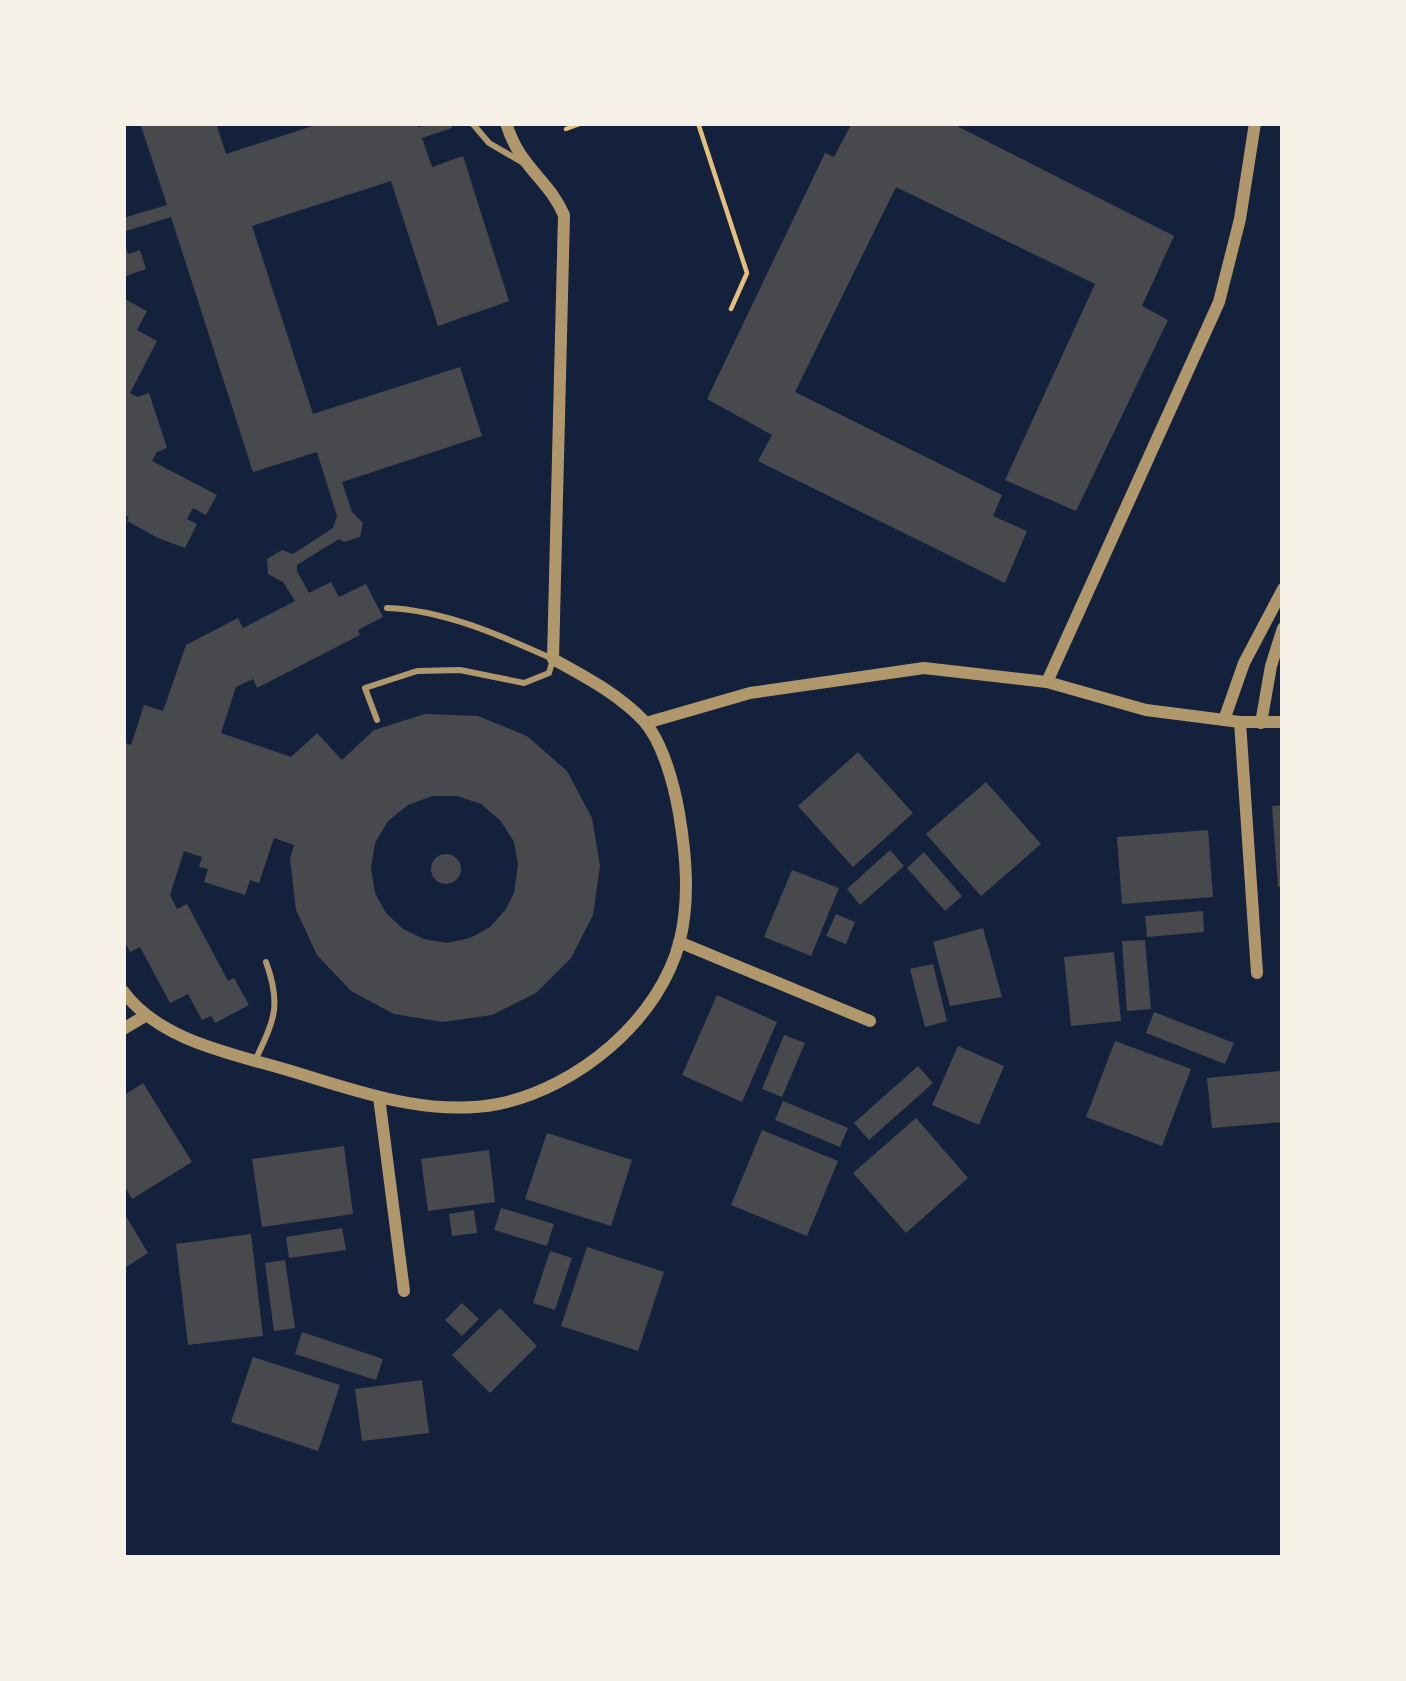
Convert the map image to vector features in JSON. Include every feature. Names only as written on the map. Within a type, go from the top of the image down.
[{"type":"street","points":[[123,991],[145,1016],[186,1038],[379,1096],[426,1107],[466,1108],[530,1095],[565,1079],[626,1030],[651,999],[679,942],[687,873],[665,763],[646,724],[604,687],[553,659],[564,215],[556,196],[514,150],[506,123]]},
{"type":"street","points":[[1047,682],[1219,302],[1244,197],[1255,123]]},
{"type":"street","points":[[1224,720],[1244,663],[1283,589]]},
{"type":"street","points":[[1261,723],[1283,628]]},
{"type":"street","points":[[646,724],[750,693],[924,668],[1047,682],[1146,710],[1240,722],[1283,722]]},
{"type":"street","points":[[1240,722],[1257,974]]},
{"type":"street","points":[[679,942],[870,1021]]},
{"type":"street","points":[[123,1029],[145,1016]]},
{"type":"street","points":[[379,1096],[404,1291]]},
{"type":"lane","points":[[472,123],[489,143],[525,165]]},
{"type":"lane","points":[[377,720],[364,688],[417,671],[460,670],[524,683],[549,673],[553,659],[451,620],[387,608]]},
{"type":"lane","points":[[255,1061],[277,1007],[277,991],[266,962]]},
{"type":"path","points":[[566,129],[582,123]]},
{"type":"path","points":[[698,123],[747,273],[731,309]]},
{"type":"building","points":[[140,123],[216,123],[226,154],[322,123],[416,123],[418,127],[451,123],[452,128],[422,138],[432,167],[463,156],[509,301],[438,326],[391,181],[252,226],[313,414],[460,367],[482,436],[342,482],[352,512],[363,523],[360,537],[339,539],[297,565],[297,571],[309,593],[331,582],[339,597],[366,584],[383,617],[358,630],[360,635],[257,688],[253,679],[236,687],[221,733],[291,757],[317,733],[342,760],[374,730],[425,714],[478,716],[527,736],[567,771],[592,818],[600,866],[593,915],[571,958],[536,993],[492,1015],[443,1022],[394,1014],[351,991],[317,955],[296,910],[290,858],[294,845],[274,838],[259,883],[250,880],[245,895],[204,882],[208,869],[199,867],[202,857],[184,851],[170,895],[177,909],[187,904],[228,981],[234,978],[249,1005],[215,1023],[211,1016],[202,1020],[188,994],[170,1003],[140,947],[130,952],[123,938],[123,742],[131,745],[144,705],[163,711],[186,645],[238,618],[243,628],[295,601],[283,582],[268,574],[267,559],[282,550],[293,554],[333,528],[337,516],[317,452],[253,472],[171,217],[123,232],[123,218],[167,205]],"holes":[[[432,796],[457,796],[481,804],[500,820],[514,842],[518,865],[514,893],[490,927],[447,943],[403,929],[386,913],[375,893],[371,868],[375,843],[388,821],[408,805]]]},
{"type":"building","points":[[852,123],[951,123],[1174,236],[1142,306],[1168,320],[1076,511],[1005,480],[1095,284],[896,187],[795,392],[1002,495],[993,516],[1027,531],[1005,583],[758,461],[772,435],[707,399],[825,153],[834,157]]},
{"type":"building","points":[[124,242],[128,254],[140,250],[146,269],[123,277]]},
{"type":"building","points":[[123,298],[147,311],[137,330],[157,341],[130,393],[137,397],[149,393],[167,448],[152,461],[217,495],[206,515],[193,508],[187,519],[197,524],[185,548],[127,521],[129,517],[123,514]]},
{"type":"building","points":[[858,752],[913,813],[853,867],[798,806]]},
{"type":"building","points":[[986,782],[1041,844],[981,896],[926,834]]},
{"type":"building","points":[[1283,805],[1283,887],[1278,887],[1272,806]]},
{"type":"building","points":[[1208,830],[1213,897],[1122,904],[1117,837]]},
{"type":"building","points":[[890,850],[904,866],[860,905],[847,889]]},
{"type":"building","points":[[924,852],[962,896],[945,911],[907,868]]},
{"type":"building","points":[[446,854],[461,869],[446,884],[431,869]]},
{"type":"building","points":[[792,870],[839,888],[811,956],[764,937]]},
{"type":"building","points":[[1203,911],[1204,932],[1147,937],[1145,916]]},
{"type":"building","points":[[836,914],[855,922],[846,944],[826,936]]},
{"type":"building","points":[[983,928],[1002,997],[950,1006],[933,942]]},
{"type":"building","points":[[1145,940],[1151,1009],[1127,1011],[1122,941]]},
{"type":"building","points":[[1114,952],[1121,1021],[1071,1026],[1064,957]]},
{"type":"building","points":[[933,964],[947,1021],[925,1027],[910,969]]},
{"type":"building","points":[[717,995],[777,1022],[742,1102],[682,1075]]},
{"type":"building","points":[[1154,1012],[1234,1043],[1225,1064],[1146,1033]]},
{"type":"building","points":[[784,1035],[805,1043],[782,1097],[762,1089]]},
{"type":"building","points":[[1115,1041],[1191,1069],[1162,1146],[1086,1117]]},
{"type":"building","points":[[958,1046],[1004,1066],[979,1125],[932,1105]]},
{"type":"building","points":[[918,1066],[933,1083],[869,1140],[854,1123]]},
{"type":"building","points":[[1281,1071],[1283,1122],[1212,1128],[1207,1078]]},
{"type":"building","points":[[143,1083],[192,1162],[132,1199],[123,1184],[123,1096]]},
{"type":"building","points":[[783,1101],[848,1128],[840,1147],[775,1120]]},
{"type":"building","points":[[916,1118],[968,1178],[906,1233],[853,1173]]},
{"type":"building","points":[[762,1130],[838,1161],[807,1236],[731,1205]]},
{"type":"building","points":[[547,1133],[632,1160],[611,1226],[525,1199]]},
{"type":"building","points":[[344,1146],[353,1214],[262,1227],[252,1159]]},
{"type":"building","points":[[489,1150],[495,1202],[428,1211],[421,1159]]},
{"type":"building","points":[[501,1208],[554,1224],[547,1246],[494,1230]]},
{"type":"building","points":[[474,1210],[477,1233],[452,1236],[449,1214]]},
{"type":"building","points":[[123,1211],[148,1253],[123,1269]]},
{"type":"building","points":[[342,1228],[346,1250],[289,1258],[286,1237]]},
{"type":"building","points":[[251,1234],[263,1336],[188,1345],[176,1244]]},
{"type":"building","points":[[587,1247],[664,1272],[638,1351],[561,1326]]},
{"type":"building","points":[[550,1251],[572,1258],[555,1310],[533,1303]]},
{"type":"building","points":[[285,1260],[295,1328],[274,1331],[265,1263]]},
{"type":"building","points":[[462,1303],[479,1319],[462,1336],[445,1320]]},
{"type":"building","points":[[500,1308],[537,1346],[490,1393],[452,1355]]},
{"type":"building","points":[[302,1332],[383,1359],[376,1380],[295,1354]]},
{"type":"building","points":[[253,1357],[340,1385],[318,1451],[231,1422]]},
{"type":"building","points":[[422,1380],[429,1433],[362,1441],[355,1389]]}]
